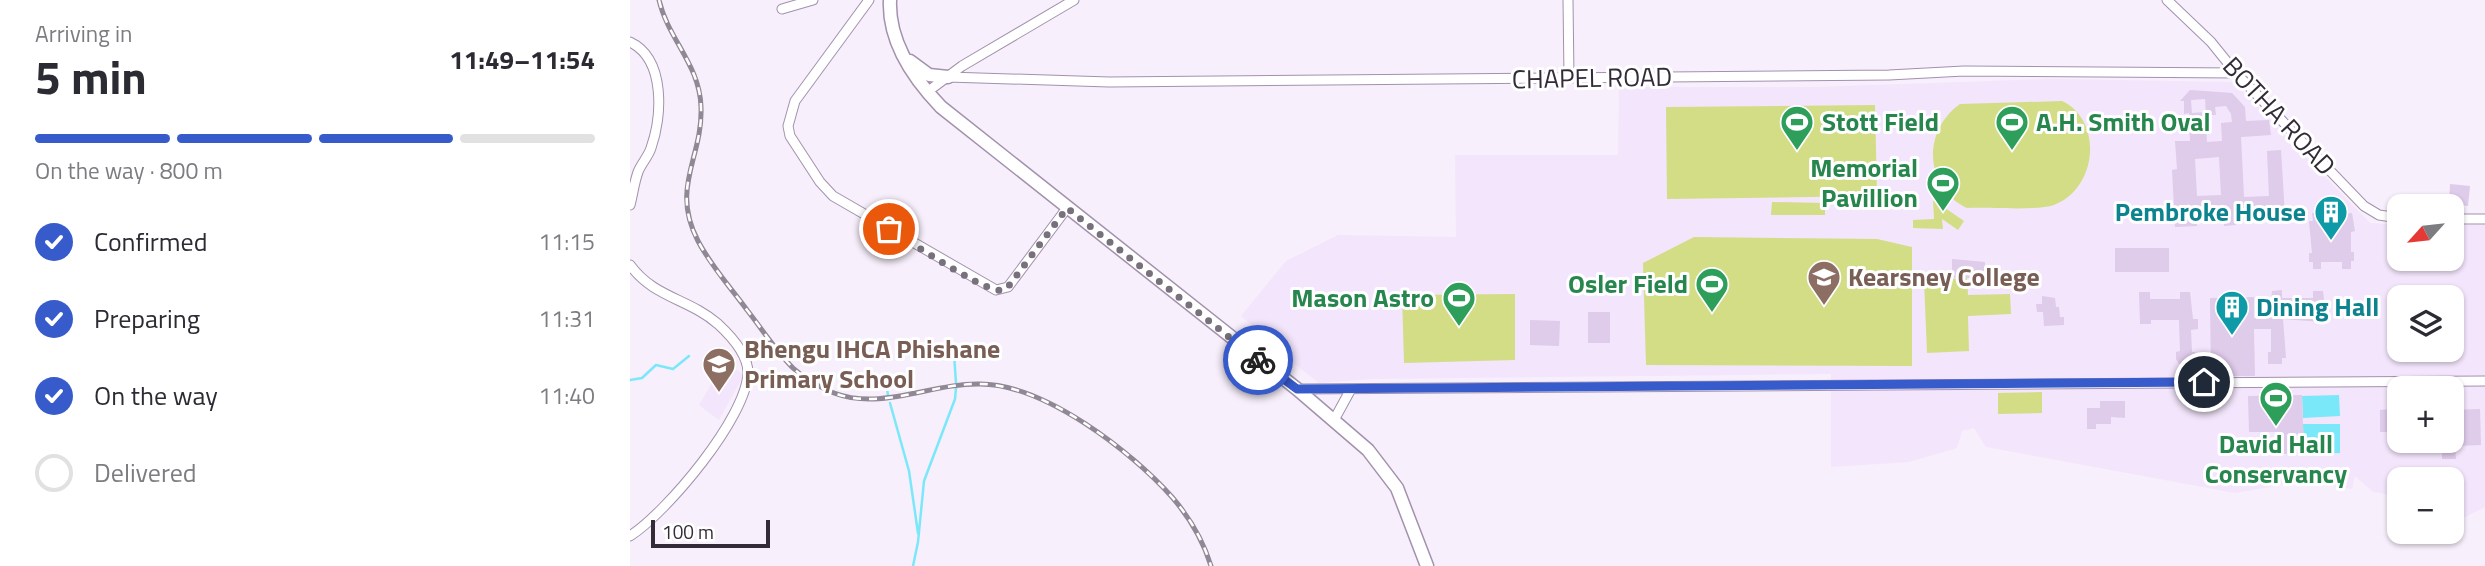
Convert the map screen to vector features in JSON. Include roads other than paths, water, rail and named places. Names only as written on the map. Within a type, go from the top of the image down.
[{"type":"main road","points":[[890,0],[892,24],[899,48],[927,92],[941,107],[1297,389],[1368,450],[1397,488],[1427,566]]},
{"type":"main road","points":[[899,48],[922,72],[948,77]]},
{"type":"street","points":[[782,9],[813,0]]},
{"type":"street","points":[[869,0],[795,101],[788,125],[790,136],[799,152],[833,197],[996,290],[1008,287],[1067,208]]},
{"type":"street","points":[[927,92],[962,66],[1074,0]]},
{"type":"street","points":[[1569,0],[1569,78]]},
{"type":"street","name":"BOTHA ROAD","points":[[2167,0],[2211,42],[2235,73],[2364,206],[2379,215],[2387,216]]},
{"type":"street","points":[[630,42],[642,50],[651,64],[655,73],[657,98],[656,132],[637,175],[630,205]]},
{"type":"street","name":"CHAPEL ROAD","points":[[948,77],[1109,82],[1889,75],[1964,71],[2235,73]]},
{"type":"street","points":[[2464,219],[2485,219]]},
{"type":"street","points":[[630,264],[654,290],[699,309],[719,325],[739,348],[747,364],[748,374],[738,408],[722,435],[664,508],[630,536]]},
{"type":"street","points":[[1297,389],[2158,381],[2485,381]]},
{"type":"street","points":[[1334,420],[1351,389]]},
{"type":"water","points":[[2339,395],[2340,416],[2303,418],[2302,396]]},
{"type":"water","points":[[2303,424],[2340,424],[2340,453],[2304,454]]},
{"type":"waterway","points":[[954,354],[956,383]]},
{"type":"waterway","points":[[630,380],[642,378],[656,365],[673,369],[689,356]]},
{"type":"waterway","points":[[886,382],[888,395]]},
{"type":"waterway","points":[[913,566],[924,481],[955,399],[956,388]]},
{"type":"waterway","points":[[890,403],[909,471],[918,533]]},
{"type":"railway","points":[[659,0],[669,27],[690,65],[699,92],[700,125],[687,188],[690,222],[715,268],[793,368],[823,388],[852,398],[888,398],[980,384],[1005,387],[1031,395],[1085,423],[1155,479],[1190,521],[1211,566]]},
{"type":"place","name":"Stott Field","points":[[1797,152]]},
{"type":"place","name":"A.H. Smith Oval","points":[[2012,152]]},
{"type":"place","name":"Memorial Pavillion","points":[[1943,213]]},
{"type":"place","name":"Pembroke House","points":[[2331,242]]},
{"type":"place","name":"Kearsney College","points":[[1824,307]]},
{"type":"place","name":"Osler Field","points":[[1712,314]]},
{"type":"place","name":"Mason Astro","points":[[1459,328]]},
{"type":"place","name":"Dining Hall","points":[[2232,337]]},
{"type":"place","name":"Bhengu IHCA Phishane Primary School","points":[[719,394]]},
{"type":"place","name":"David Hall Conservancy","points":[[2276,428]]}]
